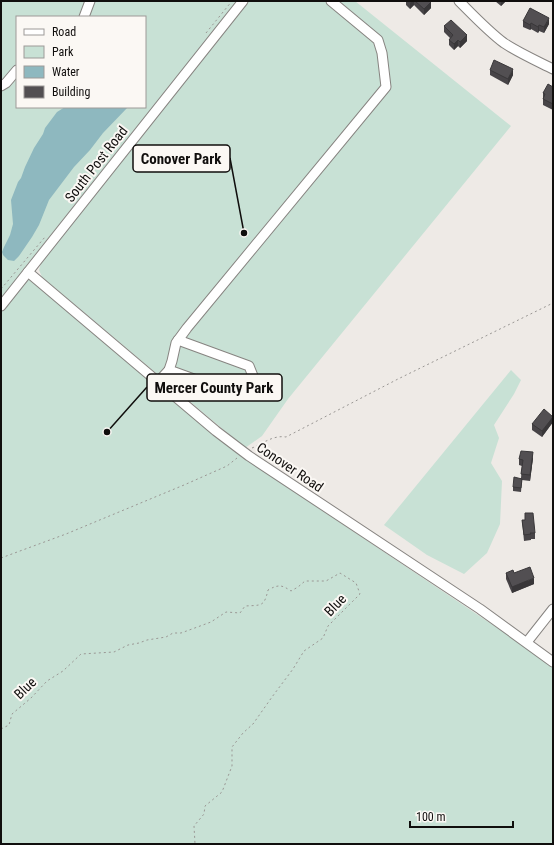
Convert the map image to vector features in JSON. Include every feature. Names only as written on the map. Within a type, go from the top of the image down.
[{"type":"street","points":[[84,16],[90,1]]},
{"type":"street","name":"South Post Road","points":[[1,306],[243,1]]},
{"type":"street","points":[[158,382],[169,370],[178,340],[386,87],[382,53],[378,40],[332,1]]},
{"type":"street","points":[[459,1],[504,43],[553,69]]},
{"type":"street","points":[[1,86],[6,83],[16,71]]},
{"type":"street","name":"Conover Road","points":[[28,272],[216,431],[244,452],[450,589],[527,642],[553,662]]},
{"type":"street","points":[[169,370],[235,394],[243,392],[250,386],[253,376],[249,366],[178,340]]},
{"type":"street","points":[[527,642],[553,609]]},
{"type":"path","points":[[204,36],[232,1]]},
{"type":"path","points":[[1,289],[46,235]]},
{"type":"path","points":[[1,558],[66,534],[184,486],[227,466],[244,452],[274,437],[286,437],[553,303]]},
{"type":"path","name":"Blue","points":[[1,729],[9,725],[12,714],[31,698],[47,681],[64,671],[81,654],[114,652],[128,645],[139,644],[147,640],[166,637],[173,633],[181,633],[211,622],[226,612],[240,613],[245,606],[260,606],[266,600],[268,590],[274,586],[283,586],[291,591],[305,581],[326,581],[340,573],[356,583],[360,594],[328,626],[323,638],[304,651],[253,724],[243,733],[232,747],[232,766],[227,781],[222,792],[205,806],[204,814],[194,826],[195,844]]},
{"type":"green space","points":[[1,1],[237,1],[22,271],[241,456],[553,667],[553,844],[1,844]]},
{"type":"green space","points":[[248,1],[355,1],[511,126],[288,399],[262,436],[245,448],[42,277],[39,270],[41,263]]},
{"type":"green space","points":[[511,370],[521,380],[514,394],[494,425],[499,438],[491,463],[502,481],[500,524],[487,553],[464,574],[427,555],[384,525]]},
{"type":"water","points":[[63,108],[127,108],[74,167],[49,200],[39,225],[19,256],[14,261],[8,260],[2,252],[10,235],[13,224],[11,200],[34,148],[45,128],[57,112]]},
{"type":"building","points":[[415,1],[430,1],[431,2],[424,9]]},
{"type":"building","points":[[530,8],[549,18],[544,27],[539,25],[538,27],[531,23],[530,25],[523,21]]},
{"type":"building","points":[[451,20],[467,35],[460,42],[458,40],[454,44],[449,40],[453,35],[444,26]]},
{"type":"building","points":[[494,60],[513,69],[508,79],[490,70]]},
{"type":"building","points":[[548,84],[553,87],[553,104],[543,99],[545,94],[543,93]]},
{"type":"building","points":[[544,409],[553,417],[542,431],[532,424]]},
{"type":"building","points":[[521,451],[533,452],[530,475],[521,474],[523,460],[519,459]]},
{"type":"building","points":[[514,477],[522,479],[521,488],[513,487]]},
{"type":"building","points":[[525,513],[533,513],[535,533],[524,535],[522,520],[525,520]]},
{"type":"building","points":[[530,567],[534,578],[512,587],[506,573],[513,570],[514,573]]},
{"type":"place","name":"Conover Park","points":[[244,233]]},
{"type":"place","name":"Mercer County Park","points":[[107,432]]}]
